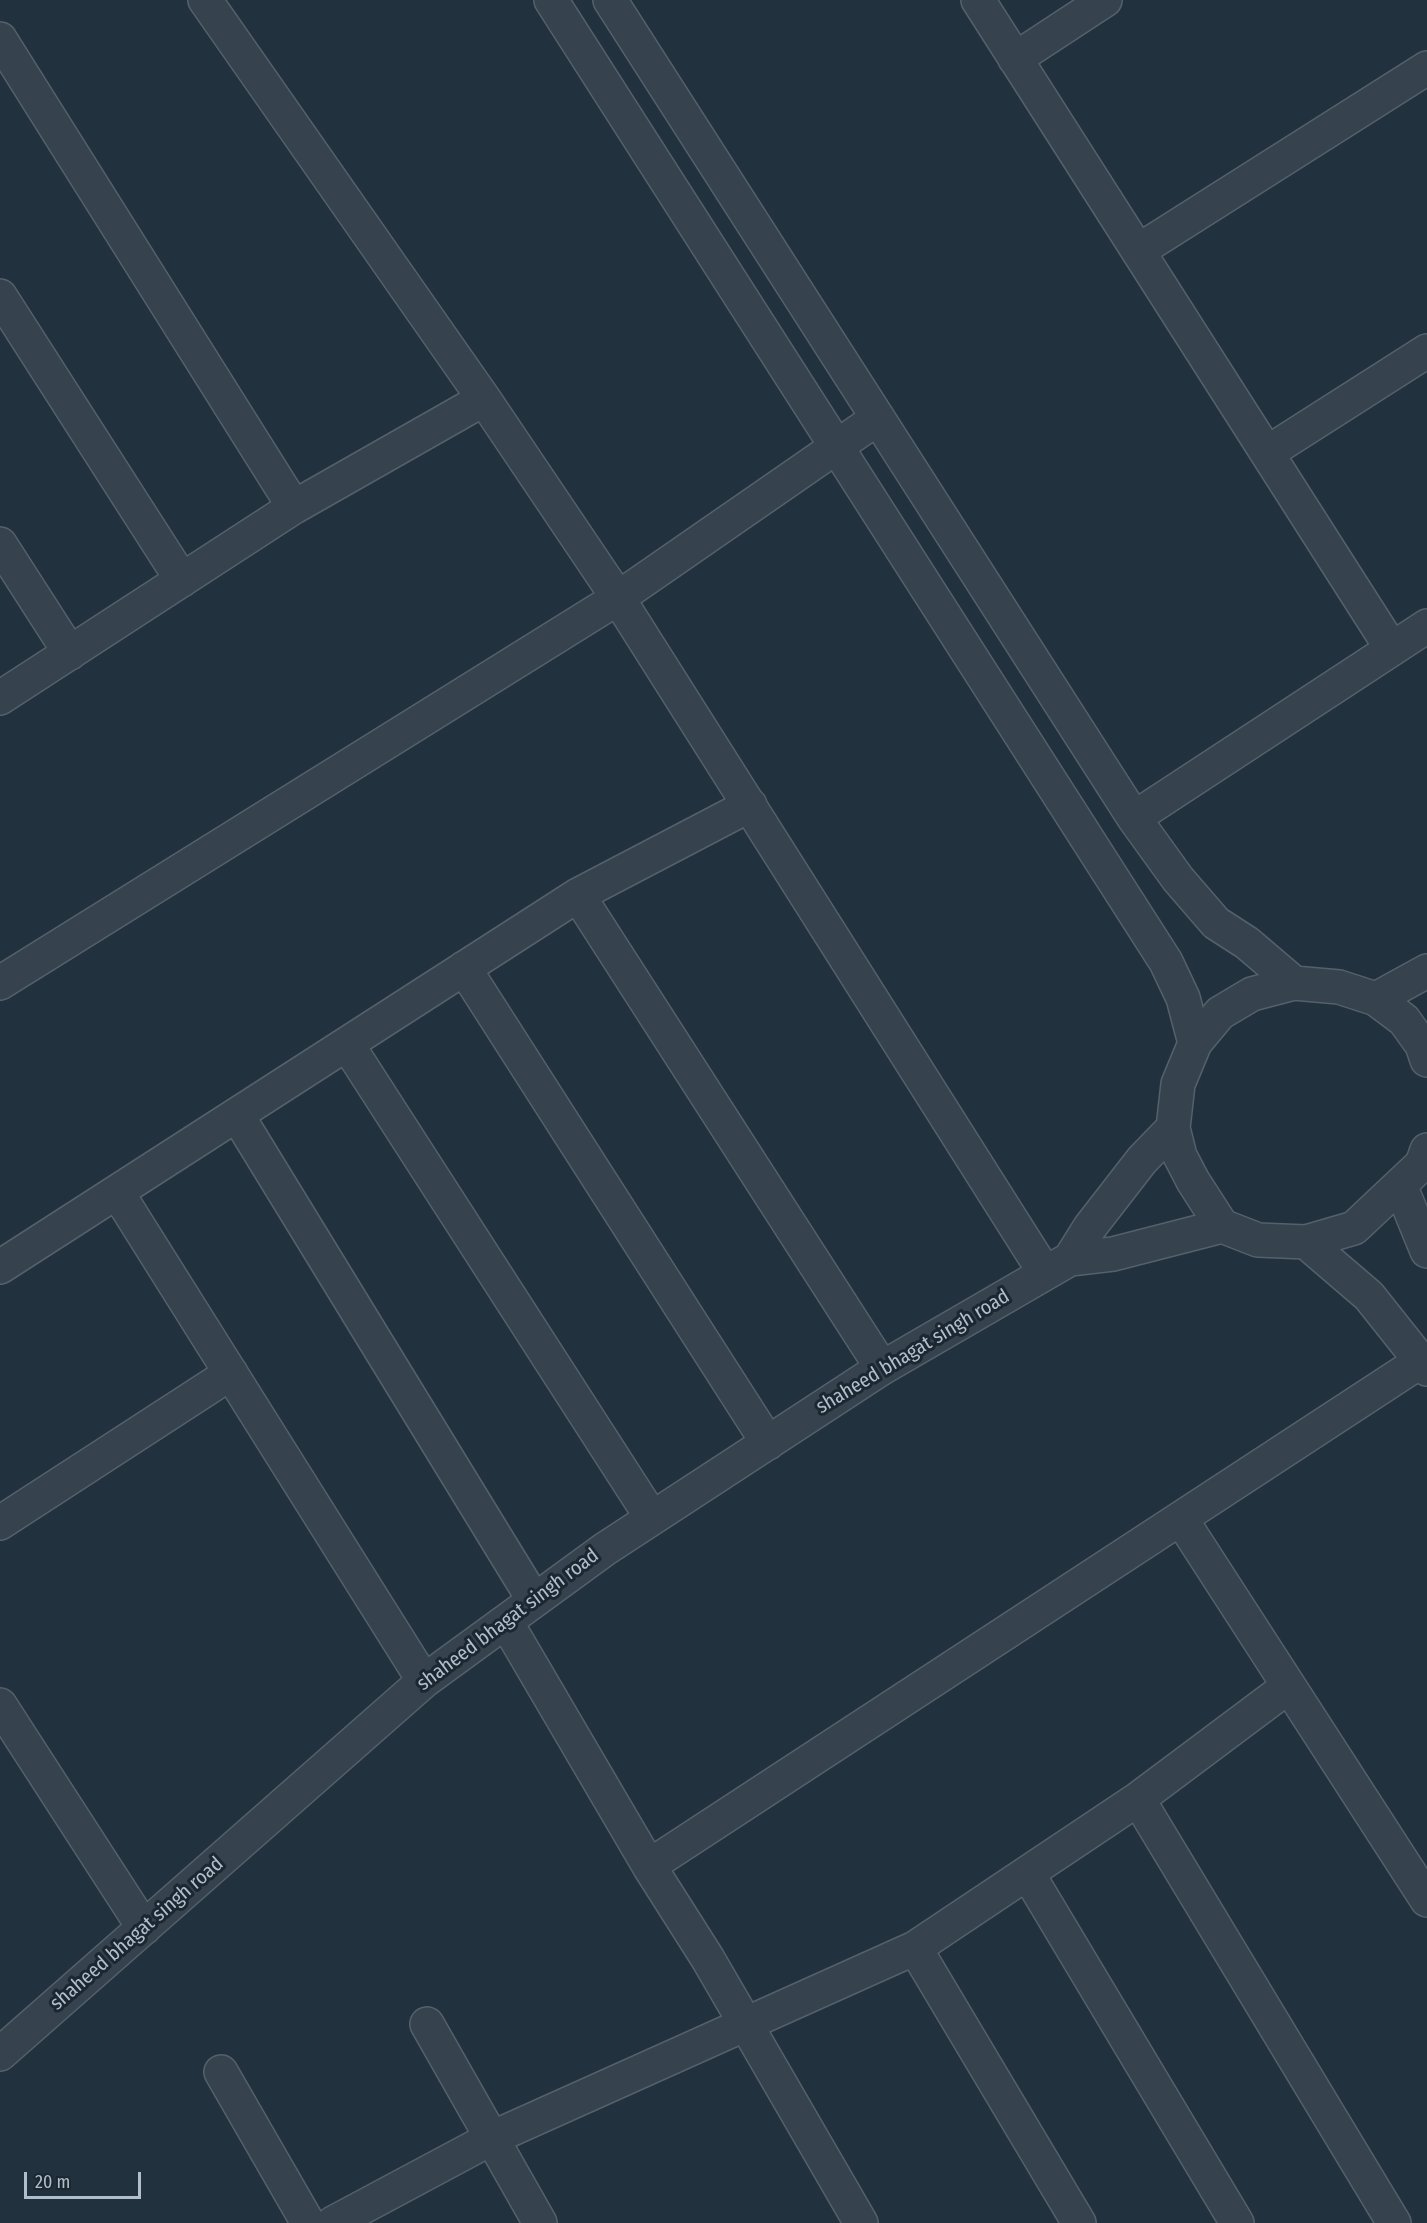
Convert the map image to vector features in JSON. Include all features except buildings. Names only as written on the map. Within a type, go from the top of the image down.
[{"type":"street","points":[[205,0],[484,399],[618,598],[750,805],[1057,1266]]},
{"type":"street","points":[[551,0],[1166,962],[1183,999],[1196,1043]]},
{"type":"street","points":[[610,0],[1134,818],[1178,879],[1216,923],[1247,943],[1294,983]]},
{"type":"street","points":[[978,0],[1392,649]]},
{"type":"street","points":[[1015,59],[1105,0]]},
{"type":"street","points":[[0,39],[294,507]]},
{"type":"street","points":[[1138,251],[1427,68]]},
{"type":"street","points":[[0,296],[182,580]]},
{"type":"street","points":[[1267,453],[1427,351]]},
{"type":"street","points":[[0,698],[294,507],[484,399]]},
{"type":"street","points":[[0,983],[618,598],[835,445],[878,418]]},
{"type":"street","points":[[0,544],[70,653]]},
{"type":"street","points":[[1134,818],[1427,626]]},
{"type":"street","points":[[0,1267],[578,895],[750,805]]},
{"type":"street","points":[[578,895],[882,1368]]},
{"type":"street","points":[[464,968],[768,1443]]},
{"type":"street","points":[[1376,999],[1427,971]]},
{"type":"street","points":[[1427,1060],[1422,1045],[1404,1020],[1376,999],[1339,987],[1294,983],[1252,994],[1220,1013],[1196,1043],[1178,1084],[1173,1128],[1180,1156],[1192,1181],[1222,1226],[1258,1240],[1306,1242],[1354,1228],[1422,1164],[1427,1150]]},
{"type":"street","points":[[347,1044],[652,1518]]},
{"type":"street","points":[[237,1115],[534,1600]]},
{"type":"street","points":[[1057,1266],[1142,1160],[1173,1128]]},
{"type":"street","points":[[1400,1185],[1427,1251]]},
{"type":"street","points":[[117,1191],[424,1681]]},
{"type":"street","points":[[1057,1266],[1222,1226]]},
{"type":"street","points":[[650,1866],[1181,1519],[1424,1365],[1369,1296],[1306,1242]]},
{"type":"street","name":"shaheed bhagat singh road","points":[[1,2050],[144,1928],[424,1681],[534,1600],[652,1518],[882,1368],[1057,1266]]},
{"type":"street","points":[[0,1523],[231,1373]]},
{"type":"street","points":[[1181,1519],[1427,1900]]},
{"type":"street","points":[[506,1622],[747,2025],[861,2223]]},
{"type":"street","points":[[333,2223],[492,2138],[915,1948],[1138,1799],[1289,1686]]},
{"type":"street","points":[[0,1706],[144,1928]]},
{"type":"street","points":[[1138,1799],[1394,2223]]},
{"type":"street","points":[[1028,1874],[1237,2223]]},
{"type":"street","points":[[915,1948],[1079,2223]]},
{"type":"street","points":[[427,2024],[540,2223]]},
{"type":"street","points":[[221,2072],[308,2223]]}]
